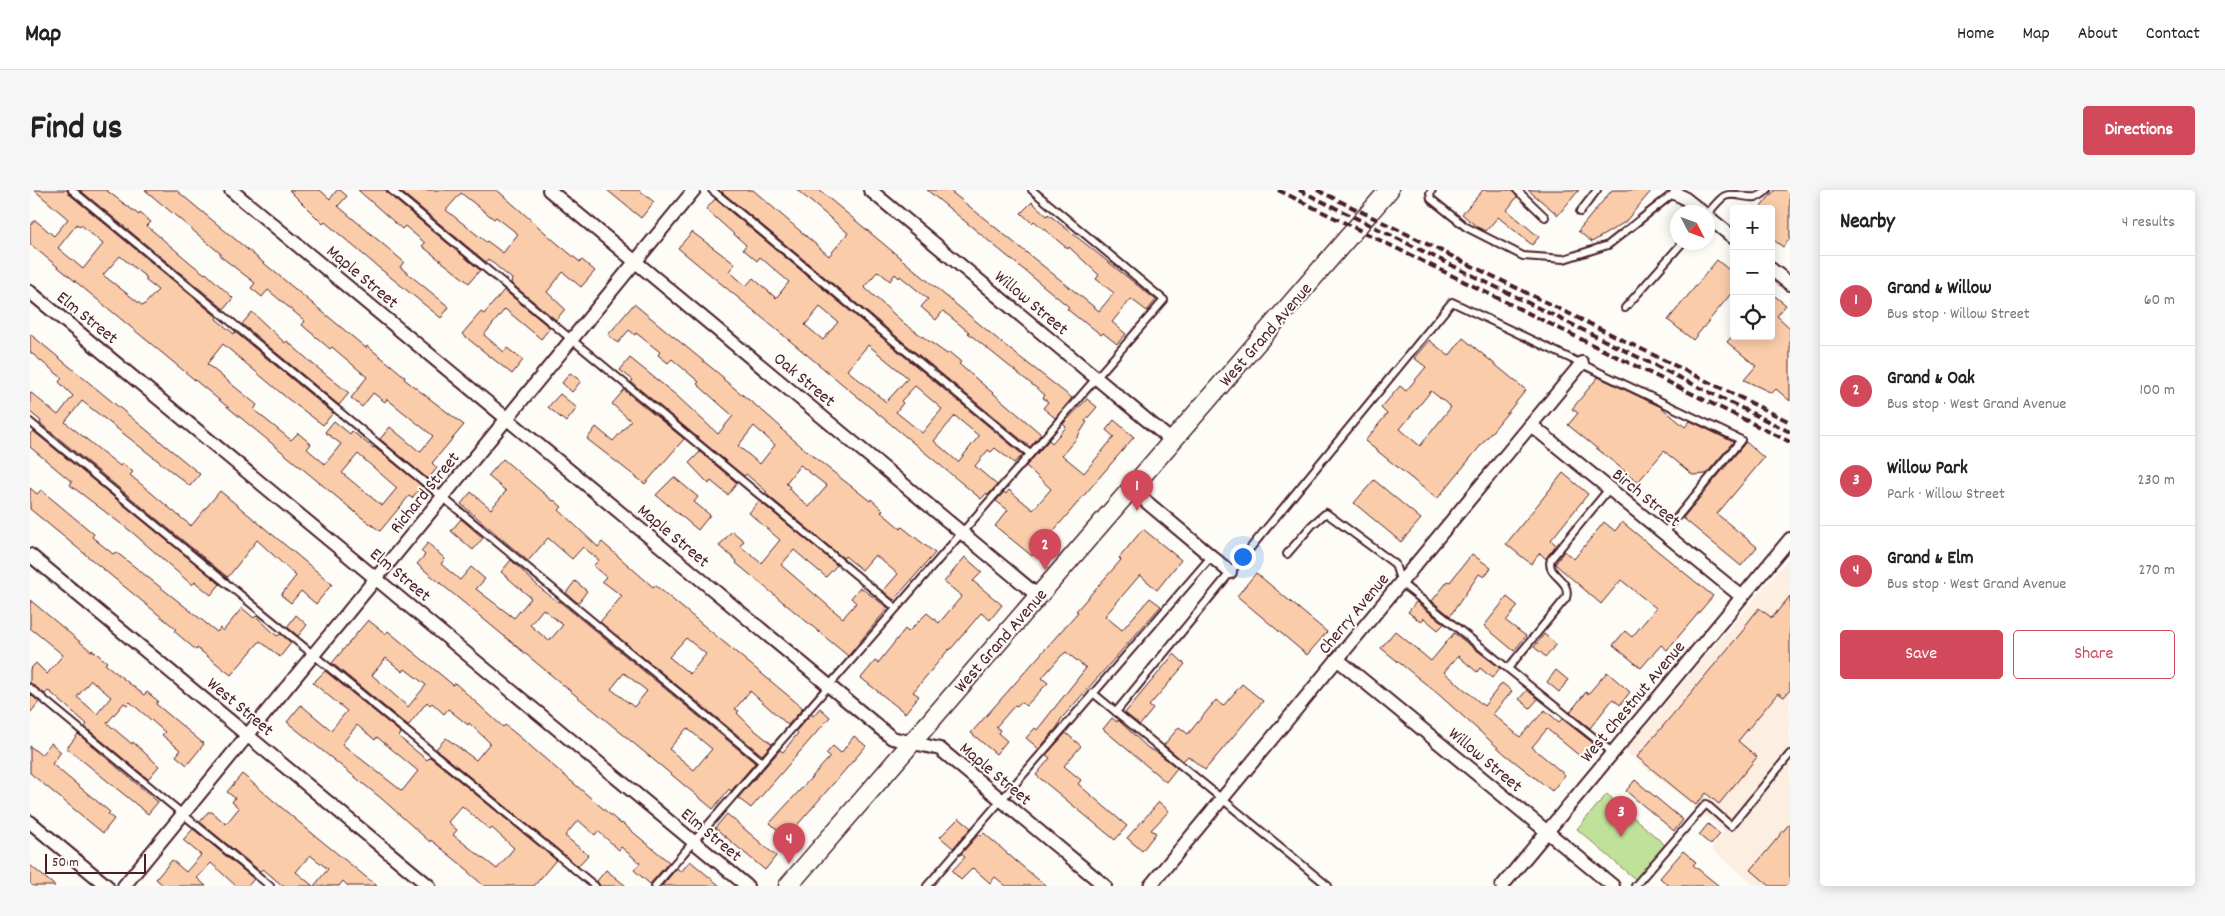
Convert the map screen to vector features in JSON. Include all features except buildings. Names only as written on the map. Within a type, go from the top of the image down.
[{"type":"main road","name":"West Grand Avenue","points":[[788,886],[1388,190]]},
{"type":"street","name":"Maple Street","points":[[231,190],[892,738],[940,749],[1105,886]]},
{"type":"street","name":"Oak Street","points":[[549,190],[1038,596]]},
{"type":"street","name":"Richard Street","points":[[124,886],[694,190]]},
{"type":"street","name":"Willow Street","points":[[870,190],[1172,441]]},
{"type":"street","points":[[1676,194],[1693,205]]},
{"type":"street","points":[[1715,223],[1730,235]]},
{"type":"street","points":[[1775,272],[1790,284]]},
{"type":"street","name":"Elm Street","points":[[30,292],[377,577],[747,886]]},
{"type":"street","name":"Cherry Avenue","points":[[1150,886],[1582,363]]},
{"type":"street","name":"Birch Street","points":[[1531,425],[1741,596]]},
{"type":"street","points":[[1131,489],[1230,572]]},
{"type":"street","name":"West Chestnut Avenue","points":[[1502,886],[1741,596],[1790,540]]},
{"type":"street","name":"West Street","points":[[30,555],[429,886]]},
{"type":"street","name":"Willow Street","points":[[1337,659],[1613,886]]},
{"type":"street","points":[[30,822],[107,886]]},
{"type":"lane","points":[[72,190],[762,762]]},
{"type":"lane","points":[[391,190],[896,608]]},
{"type":"lane","points":[[712,190],[1030,454]]},
{"type":"lane","points":[[655,886],[1164,300],[1032,190]]},
{"type":"lane","points":[[1432,190],[1430,193],[1431,199],[1466,227],[1523,256],[1564,259],[1608,245],[1670,196],[1676,194]]},
{"type":"lane","points":[[1517,190],[1545,217]]},
{"type":"lane","points":[[1580,212],[1597,190]]},
{"type":"lane","points":[[1715,206],[1724,196],[1730,194],[1756,198],[1768,190]]},
{"type":"lane","points":[[1625,308],[1676,250]]},
{"type":"lane","points":[[1116,712],[1452,302],[1741,440],[1664,533]]},
{"type":"lane","points":[[30,422],[595,886]]},
{"type":"lane","points":[[1509,667],[1566,598],[1568,592],[1566,584],[1551,571],[1549,564],[1551,559],[1610,489]]},
{"type":"lane","points":[[1287,554],[1312,524],[1326,513],[1395,564],[1401,583],[1509,667],[1612,752]]},
{"type":"lane","points":[[927,886],[1211,557]]},
{"type":"lane","points":[[30,688],[270,886]]},
{"type":"lane","points":[[1093,693],[1328,886]]},
{"type":"lane","points":[[1635,886],[1706,804],[1731,826],[1790,754]]},
{"type":"shaded area","points":[[1790,557],[1790,886],[1756,886],[1711,849],[1724,831],[1625,751]]},
{"type":"green space","points":[[1607,794],[1665,845],[1636,880],[1577,829]]},
{"type":"railway","points":[[1278,190],[1790,442]]},
{"type":"railway","points":[[1299,190],[1790,432]]},
{"type":"railway","points":[[1317,190],[1790,422]]},
{"type":"place","name":"Grand & Willow","points":[[1137,511]]},
{"type":"place","name":"Grand & Oak","points":[[1045,570]]},
{"type":"place","name":"Willow Park","points":[[1621,837]]},
{"type":"place","name":"Grand & Elm","points":[[789,864]]}]
